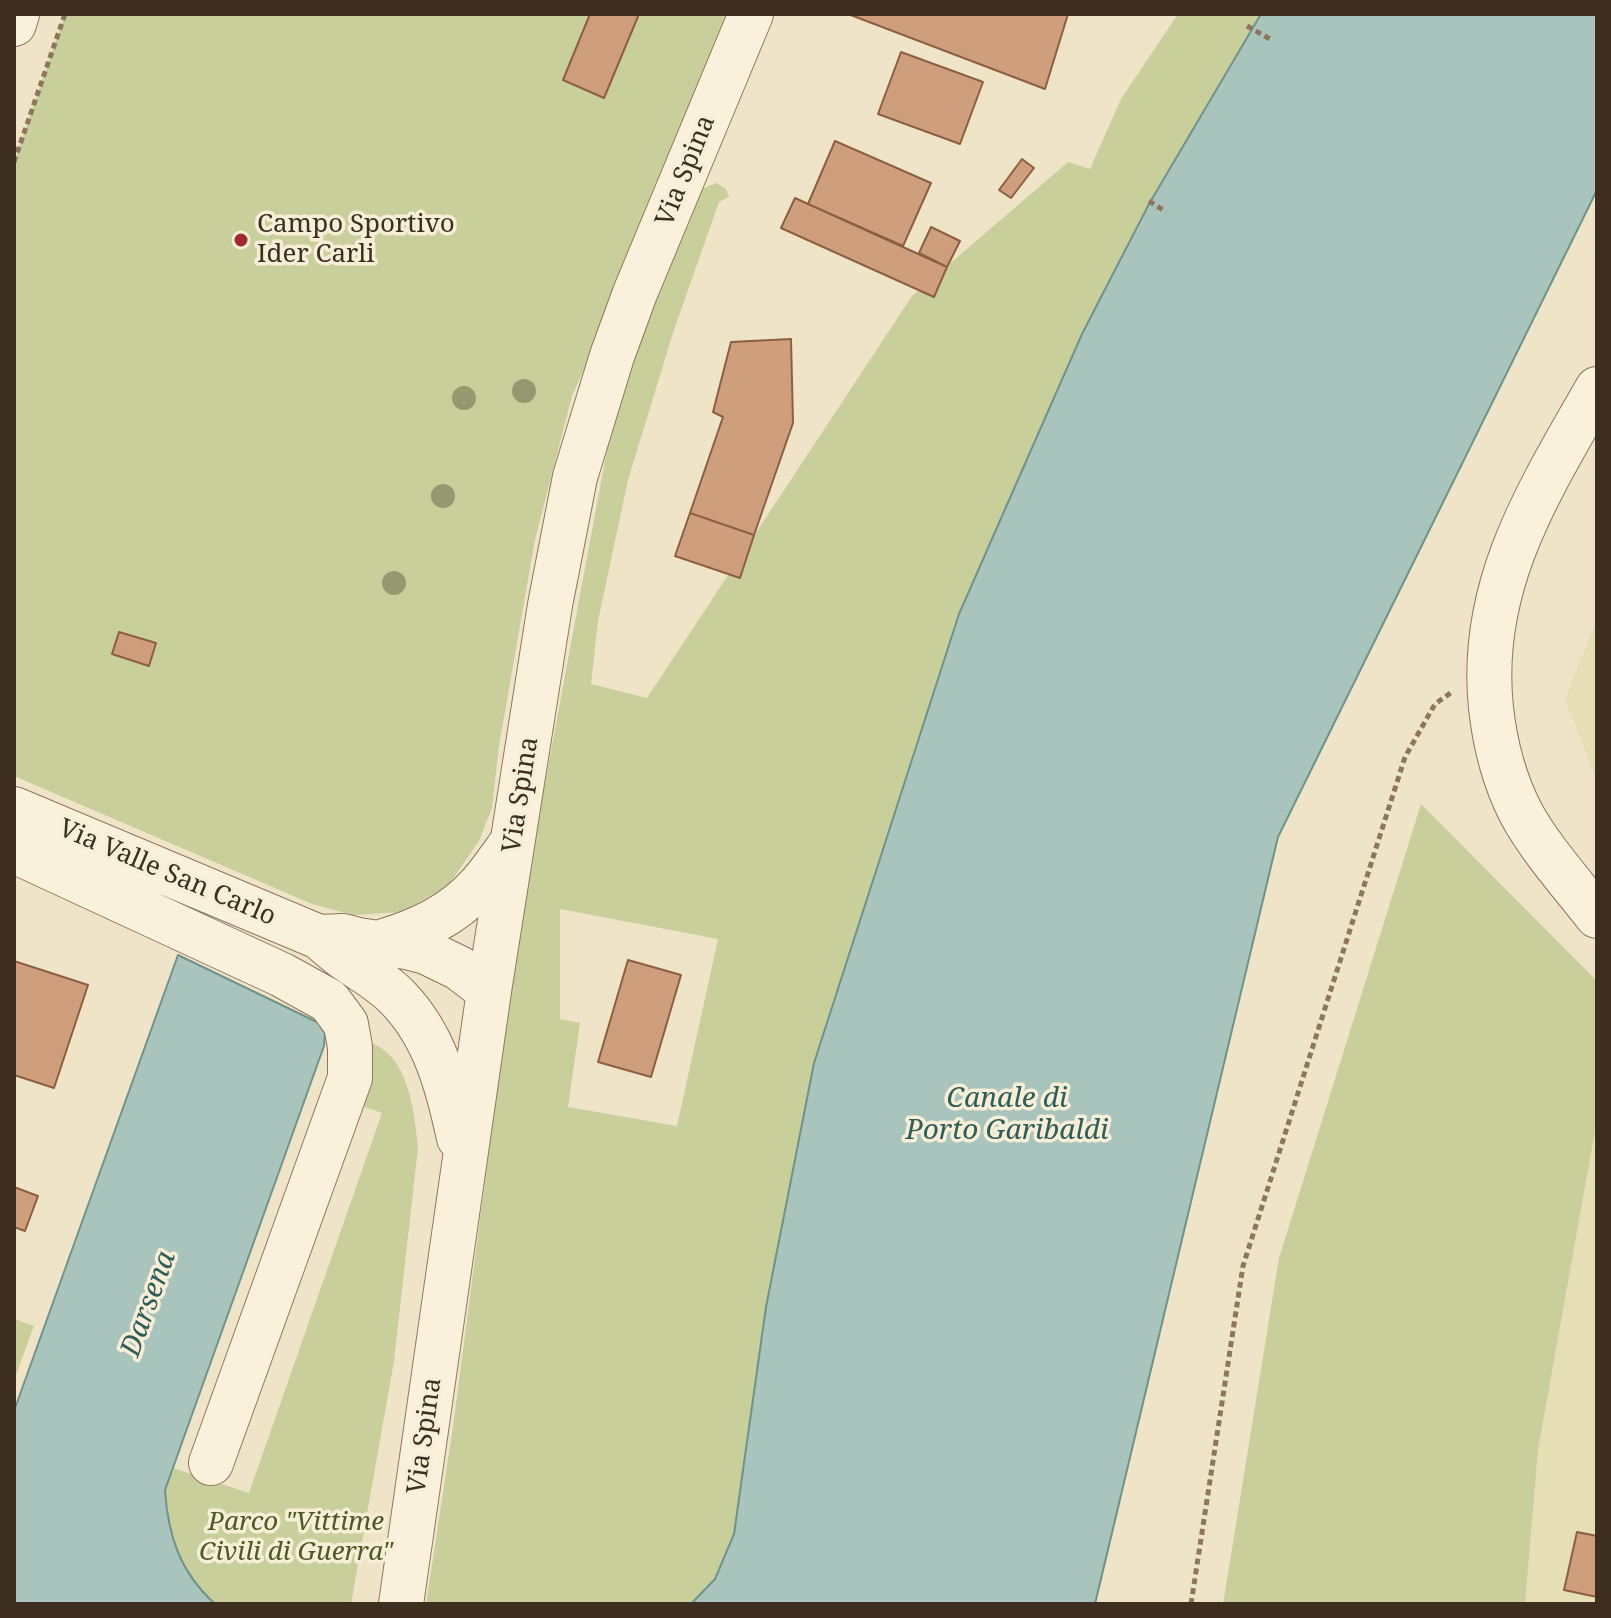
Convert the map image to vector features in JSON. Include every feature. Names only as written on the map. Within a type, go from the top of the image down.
[{"type":"street","points":[[14,24],[17,14]]},
{"type":"street","name":"Via Spina","points":[[401,1604],[489,991],[563,533],[575,477],[591,419],[635,293],[751,14]]},
{"type":"street","points":[[1597,389],[1547,477],[1513,550],[1495,606],[1489,667],[1489,692],[1499,757],[1522,815],[1597,916]]},
{"type":"street","name":"Via Valle San Carlo","points":[[14,809],[319,937],[397,996],[419,1023],[436,1057],[448,1087],[465,1162]]},
{"type":"street","name":"Via Valle San Carlo","points":[[381,942],[414,932],[455,908],[479,887],[513,841]]},
{"type":"street","points":[[14,851],[282,975],[329,1001],[346,1024],[350,1078],[211,1463]]},
{"type":"street","name":"Via Valle San Carlo","points":[[319,937],[343,936],[426,952],[459,968],[489,991]]},
{"type":"street","points":[[397,996],[441,999],[489,991]]},
{"type":"path","points":[[14,162],[65,14]]},
{"type":"path","points":[[1247,26],[1272,40]]},
{"type":"path","points":[[1149,201],[1166,212]]},
{"type":"path","points":[[1191,1604],[1243,1266],[1405,757],[1435,704],[1489,667]]},
{"type":"shaded area","points":[[1597,619],[1597,782],[1565,699]]},
{"type":"shaded area","points":[[1597,1120],[1597,1604],[1525,1604],[1538,1450]]},
{"type":"green space","points":[[65,14],[730,14],[690,131],[572,396],[535,540],[499,746],[492,808],[479,841],[448,886],[401,912],[353,915],[312,904],[14,776],[14,162]]},
{"type":"green space","points":[[1178,14],[1261,14],[1149,204],[1082,334],[959,614],[814,1063],[734,1534],[715,1579],[691,1604],[426,1604],[453,1427],[518,928],[615,407],[700,190],[716,183],[726,189],[729,197],[719,202],[673,333],[628,480],[598,621],[591,684],[647,698],[912,296],[1068,162],[1090,169],[1121,99]],"holes":[[[560,909],[718,939],[677,1126],[568,1107],[580,1023],[560,1019]]]},
{"type":"green space","points":[[1421,804],[1597,981],[1597,1120],[1538,1450],[1525,1604],[1223,1604],[1279,1258]]},
{"type":"green space","name":"Parco \"Vittime Civili di Guerra\"","points":[[362,1041],[381,1048],[399,1067],[409,1093],[418,1148],[394,1361],[351,1604],[215,1604],[194,1581],[178,1554],[165,1508],[166,1486],[173,1468],[249,1493],[382,1113],[357,1104]]},
{"type":"green space","points":[[14,1319],[34,1326],[14,1380]]},
{"type":"water","name":"Canale di Porto Garibaldi","points":[[1261,14],[1597,14],[1597,190],[1278,837],[1095,1604],[691,1604],[715,1579],[734,1534],[766,1307],[814,1063],[959,614],[1082,334],[1149,204]]},
{"type":"water","name":"Darsena","points":[[178,955],[319,1023],[325,1033],[324,1046],[165,1490],[169,1523],[178,1552],[193,1579],[215,1604],[14,1604],[14,1411]]},
{"type":"building","points":[[590,14],[639,14],[604,98],[563,80]]},
{"type":"building","points":[[848,14],[1068,14],[1045,89]]},
{"type":"building","points":[[901,52],[983,82],[960,144],[878,114]]},
{"type":"building","points":[[835,141],[931,183],[903,246],[808,204]]},
{"type":"building","points":[[1022,159],[1034,168],[1011,198],[999,190]]},
{"type":"building","points":[[795,198],[947,267],[934,297],[781,228]]},
{"type":"building","points":[[931,227],[960,241],[947,267],[919,253]]},
{"type":"building","points":[[791,339],[793,423],[754,535],[690,513],[723,417],[713,412],[731,342]]},
{"type":"building","points":[[690,513],[754,535],[740,578],[675,556]]},
{"type":"building","points":[[119,632],[156,643],[149,666],[112,654]]},
{"type":"building","points":[[628,960],[681,975],[651,1077],[598,1062]]},
{"type":"building","points":[[14,961],[88,985],[54,1088],[14,1075]]},
{"type":"building","points":[[14,1187],[38,1196],[25,1231],[14,1227]]},
{"type":"building","points":[[1577,1532],[1597,1536],[1597,1597],[1564,1590]]},
{"type":"place","name":"Campo Sportivo Ider Carli","points":[[241,240]]}]
